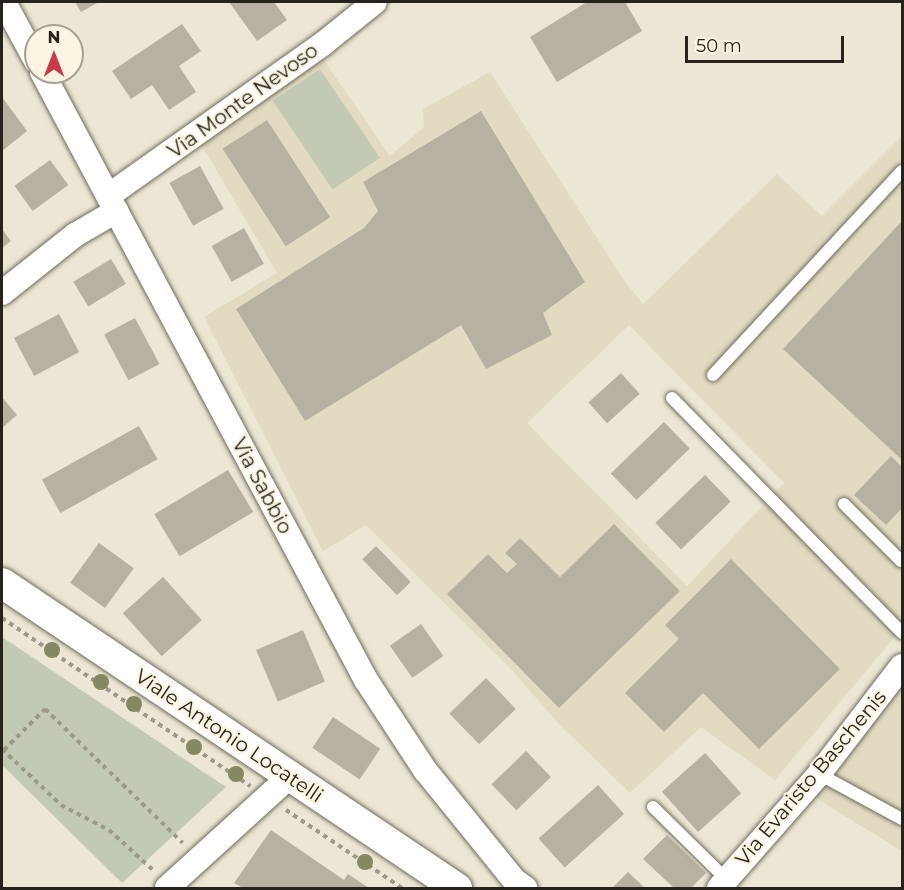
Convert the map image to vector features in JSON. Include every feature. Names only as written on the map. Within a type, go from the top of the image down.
[{"type":"street","points":[[4,2],[24,39]]},
{"type":"street","name":"Via Monte Nevoso","points":[[2,293],[112,204],[375,2]]},
{"type":"street","name":"Via Sabbio","points":[[48,84],[366,680],[426,770],[518,885]]},
{"type":"street","name":"Viale Antonio Locatelli","points":[[2,583],[278,788],[457,888]]},
{"type":"street","name":"Viale Antonio Locatelli","points":[[2,607],[426,888]]},
{"type":"street","name":"Via Evaristo Baschenis","points":[[722,884],[819,774],[903,666]]},
{"type":"street","points":[[169,887],[278,788]]},
{"type":"lane","points":[[713,375],[903,171]]},
{"type":"lane","points":[[672,398],[903,633]]},
{"type":"lane","points":[[844,504],[902,561]]},
{"type":"lane","points":[[819,774],[903,819]]},
{"type":"lane","points":[[654,807],[722,884]]},
{"type":"path","points":[[2,618],[278,788],[402,888]]},
{"type":"path","points":[[169,887],[109,830],[61,805],[2,749],[45,709],[199,859]]},
{"type":"shaded area","points":[[321,56],[390,156],[424,127],[423,109],[490,72],[626,283],[643,304],[777,174],[822,216],[902,136],[902,628],[775,780],[701,727],[630,793],[558,723],[510,668],[366,525],[323,551],[204,317],[277,273],[201,144]],"holes":[[[629,325],[784,483],[687,586],[527,423]]]},
{"type":"shaded area","points":[[902,681],[902,851],[817,799],[821,781]]},
{"type":"green space","points":[[320,69],[380,158],[333,190],[273,101]]},
{"type":"green space","points":[[2,637],[226,787],[122,883],[2,765]]},
{"type":"building","points":[[75,2],[99,2],[81,12]]},
{"type":"building","points":[[229,2],[274,2],[287,20],[257,41]]},
{"type":"building","points":[[587,2],[625,2],[642,31],[557,82],[530,37]]},
{"type":"building","points":[[182,24],[201,51],[179,66],[196,92],[169,110],[152,85],[131,99],[112,71]]},
{"type":"building","points":[[2,97],[27,131],[2,151]]},
{"type":"building","points":[[481,111],[585,282],[543,313],[552,335],[486,369],[461,325],[305,421],[236,309],[364,228],[378,211],[363,182]]},
{"type":"building","points":[[267,120],[330,217],[286,246],[223,149]]},
{"type":"building","points":[[50,160],[68,185],[33,211],[14,186]]},
{"type":"building","points":[[200,166],[224,209],[193,226],[169,183]]},
{"type":"building","points":[[902,221],[902,460],[783,349]]},
{"type":"building","points":[[244,228],[264,264],[232,282],[212,246]]},
{"type":"building","points":[[2,229],[11,241],[2,248]]},
{"type":"building","points":[[111,259],[126,284],[88,307],[73,282]]},
{"type":"building","points":[[59,314],[79,352],[34,376],[14,338]]},
{"type":"building","points":[[135,318],[159,364],[129,380],[104,334]]},
{"type":"building","points":[[621,373],[640,394],[607,423],[588,402]]},
{"type":"building","points":[[2,397],[17,415],[2,428]]},
{"type":"building","points":[[664,422],[690,449],[636,500],[611,473]]},
{"type":"building","points":[[139,426],[157,459],[60,513],[42,480]]},
{"type":"building","points":[[891,456],[902,467],[902,508],[886,525],[854,495]]},
{"type":"building","points":[[228,470],[253,512],[180,556],[154,514]]},
{"type":"building","points":[[705,475],[731,502],[681,550],[655,523]]},
{"type":"building","points":[[614,524],[680,591],[559,708],[447,594],[488,554],[507,573],[517,564],[505,553],[520,538],[560,577]]},
{"type":"building","points":[[99,543],[134,568],[105,608],[70,583]]},
{"type":"building","points":[[376,546],[411,582],[397,595],[362,559]]},
{"type":"building","points":[[731,559],[840,669],[759,749],[703,693],[664,732],[625,693],[679,639],[665,625]]},
{"type":"building","points":[[163,577],[202,620],[162,656],[123,613]]},
{"type":"building","points":[[421,624],[443,656],[412,678],[390,646]]},
{"type":"building","points":[[303,630],[325,682],[278,701],[256,650]]},
{"type":"building","points":[[486,678],[516,709],[479,744],[449,713]]},
{"type":"building","points":[[333,717],[380,749],[360,780],[312,748]]},
{"type":"building","points":[[526,751],[551,777],[516,810],[491,784]]},
{"type":"building","points":[[705,753],[741,793],[698,832],[662,792]]},
{"type":"building","points":[[598,785],[624,814],[565,868],[539,839]]},
{"type":"building","points":[[271,830],[344,880],[348,874],[369,888],[243,888],[234,883]]},
{"type":"building","points":[[667,835],[706,873],[691,888],[674,888],[643,859]]},
{"type":"building","points":[[628,872],[645,888],[612,888]]}]
